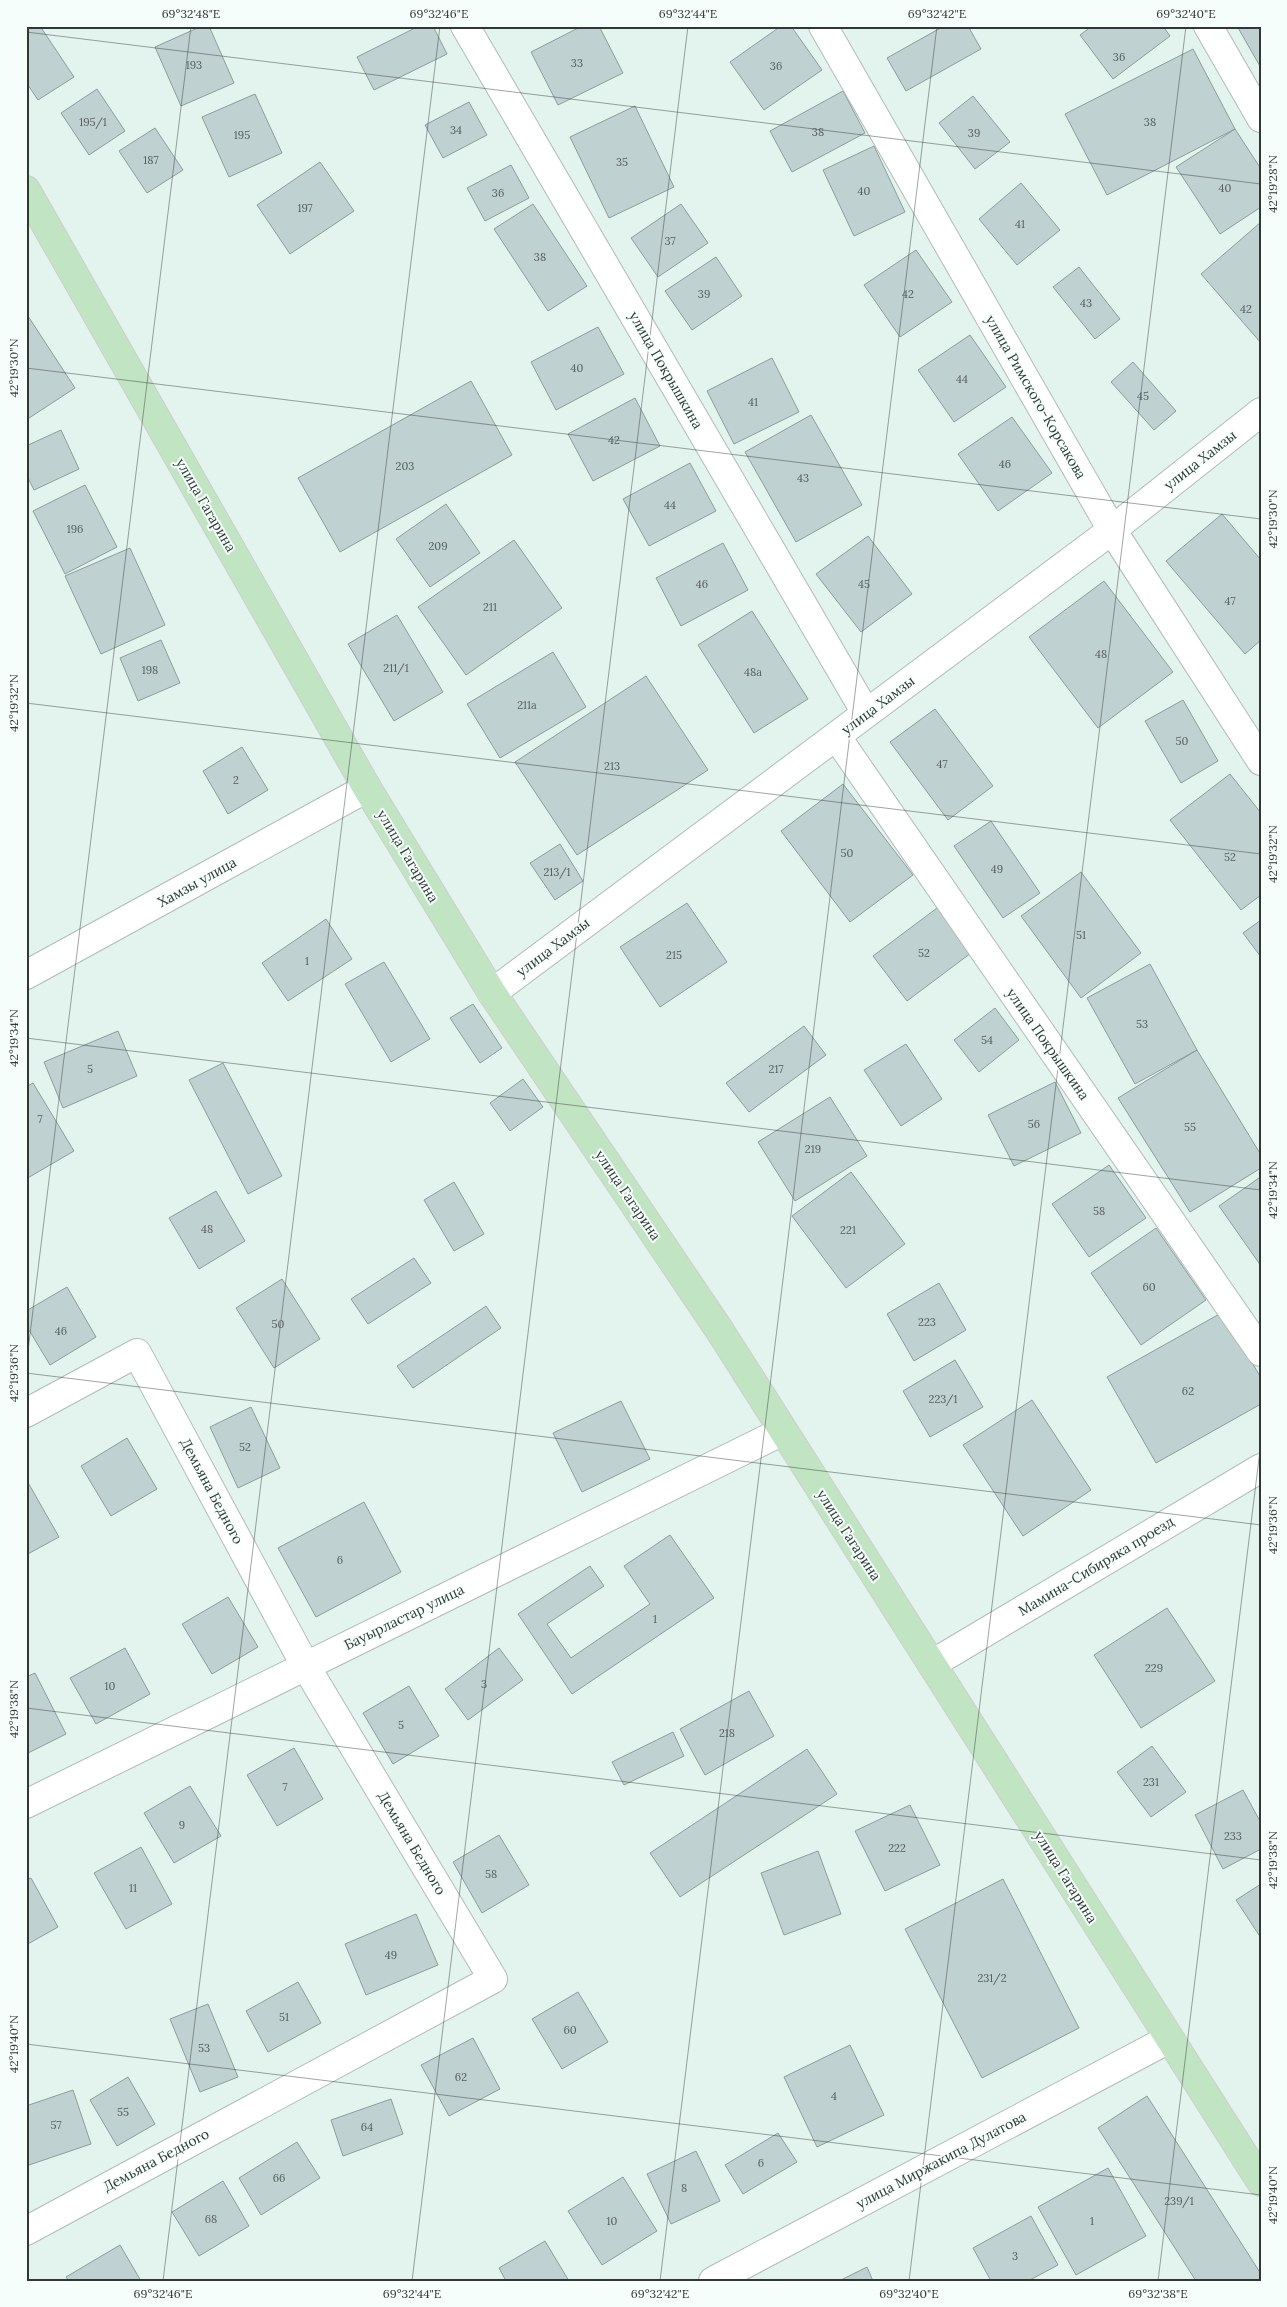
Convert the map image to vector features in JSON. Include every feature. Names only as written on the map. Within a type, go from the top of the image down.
[{"type":"main road","name":"улица Гагарина","points":[[26,190],[367,788],[492,993],[720,1331],[1261,2182]]},
{"type":"street","name":"улица Покрышкина","points":[[465,26],[866,713]]},
{"type":"street","name":"улица Римского-Корсакова","points":[[823,26],[1112,530],[1261,761]]},
{"type":"street","points":[[1208,26],[1261,118]]},
{"type":"street","name":"улица Хамзы","points":[[492,993],[1112,530],[1261,412]]},
{"type":"street","name":"улица Покрышкина","points":[[836,736],[1261,1352]]},
{"type":"street","name":"Хамзы улица","points":[[26,974],[367,788]]},
{"type":"street","name":"Демьяна Бедного","points":[[26,1413],[138,1353],[305,1665],[493,1979],[26,2230]]},
{"type":"street","name":"Бауырластар улица","points":[[26,1804],[782,1431]]},
{"type":"street","name":"Мамина-Сибиряка проезд","points":[[932,1664],[1261,1468]]},
{"type":"street","name":"улица Миржакипа Дулатова","points":[[713,2281],[1170,2039]]},
{"type":"building","points":[[26,26],[40,26],[74,77],[38,100],[26,82]]},
{"type":"building","points":[[202,26],[209,26],[234,83],[181,106],[155,47]]},
{"type":"building","points":[[419,26],[433,26],[447,54],[374,90],[357,57]]},
{"type":"building","points":[[582,26],[599,26],[623,73],[558,105],[531,52]]},
{"type":"building","points":[[781,26],[791,26],[822,70],[764,110],[730,62]]},
{"type":"building","points":[[944,26],[968,26],[981,49],[906,91],[887,58]]},
{"type":"building","points":[[1092,26],[1163,26],[1170,36],[1113,79],[1080,35]]},
{"type":"building","points":[[1237,26],[1261,26],[1261,68]]},
{"type":"building","points":[[1193,49],[1235,129],[1107,195],[1065,114]]},
{"type":"building","points":[[97,89],[125,131],[89,155],[61,113]]},
{"type":"building","points":[[843,91],[865,133],[792,172],[770,131]]},
{"type":"building","points":[[255,94],[282,153],[229,177],[202,117]]},
{"type":"building","points":[[973,96],[1010,142],[975,169],[939,123]]},
{"type":"building","points":[[469,102],[487,135],[443,158],[425,125]]},
{"type":"building","points":[[635,106],[674,187],[609,218],[570,137]]},
{"type":"building","points":[[155,128],[183,170],[147,193],[119,151]]},
{"type":"building","points":[[1235,129],[1261,169],[1261,207],[1220,234],[1176,167]]},
{"type":"building","points":[[874,146],[905,212],[854,236],[823,170]]},
{"type":"building","points":[[320,162],[354,211],[290,254],[257,205]]},
{"type":"building","points":[[511,165],[529,198],[485,221],[467,188]]},
{"type":"building","points":[[1021,183],[1060,230],[1017,265],[979,219]]},
{"type":"building","points":[[533,204],[587,286],[548,311],[494,229]]},
{"type":"building","points":[[681,204],[708,243],[658,277],[631,238]]},
{"type":"building","points":[[1261,222],[1261,343],[1201,274]]},
{"type":"building","points":[[916,250],[952,302],[900,337],[864,285]]},
{"type":"building","points":[[716,257],[742,296],[692,330],[665,291]]},
{"type":"building","points":[[1079,267],[1120,319],[1095,339],[1053,287]]},
{"type":"building","points":[[26,313],[75,388],[26,420]]},
{"type":"building","points":[[598,327],[624,374],[556,410],[531,362]]},
{"type":"building","points":[[970,335],[1006,387],[954,422],[918,370]]},
{"type":"building","points":[[772,358],[799,412],[734,444],[707,391]]},
{"type":"building","points":[[1133,362],[1176,411],[1154,430],[1111,382]]},
{"type":"building","points":[[471,381],[512,455],[340,552],[298,478]]},
{"type":"building","points":[[635,398],[660,446],[593,481],[568,434]]},
{"type":"building","points":[[811,415],[862,505],[796,542],[745,452]]},
{"type":"building","points":[[1012,417],[1052,473],[998,511],[958,454]]},
{"type":"building","points":[[61,430],[79,469],[34,490],[26,474],[26,446]]},
{"type":"building","points":[[690,463],[716,511],[649,546],[623,499]]},
{"type":"building","points":[[85,485],[117,547],[65,574],[33,511]]},
{"type":"building","points":[[446,504],[480,553],[430,587],[396,539]]},
{"type":"building","points":[[1222,514],[1261,560],[1261,640],[1245,654],[1166,561]]},
{"type":"building","points":[[868,536],[912,594],[861,632],[816,574]]},
{"type":"building","points":[[514,540],[562,608],[466,675],[418,607]]},
{"type":"building","points":[[723,543],[748,590],[681,626],[656,578]]},
{"type":"building","points":[[130,548],[165,625],[101,654],[65,576]]},
{"type":"building","points":[[1104,581],[1173,672],[1098,728],[1029,637]]},
{"type":"building","points":[[752,611],[808,699],[754,733],[698,645]]},
{"type":"building","points":[[397,615],[443,692],[394,721],[348,644]]},
{"type":"building","points":[[161,640],[180,683],[138,701],[120,658]]},
{"type":"building","points":[[553,652],[586,707],[500,758],[467,704]]},
{"type":"building","points":[[646,676],[708,770],[577,855],[515,762]]},
{"type":"building","points":[[1183,700],[1218,761],[1181,783],[1145,721]]},
{"type":"building","points":[[935,709],[993,786],[948,820],[890,742]]},
{"type":"building","points":[[242,747],[268,790],[228,814],[203,771]]},
{"type":"building","points":[[1230,774],[1261,813],[1261,895],[1241,910],[1170,820]]},
{"type":"building","points":[[843,784],[913,875],[850,922],[781,831]]},
{"type":"building","points":[[991,821],[1040,893],[1003,918],[954,846]]},
{"type":"building","points":[[560,844],[583,881],[555,900],[530,863]]},
{"type":"building","points":[[1081,872],[1141,953],[1081,998],[1021,916]]},
{"type":"building","points":[[687,903],[727,962],[660,1007],[620,947]]},
{"type":"building","points":[[941,905],[975,950],[907,1001],[873,956]]},
{"type":"building","points":[[326,919],[352,959],[288,1001],[262,963]]},
{"type":"building","points":[[1261,920],[1261,957],[1243,933]]},
{"type":"building","points":[[384,962],[430,1039],[391,1062],[345,984]]},
{"type":"building","points":[[1150,964],[1197,1050],[1135,1084],[1087,998]]},
{"type":"building","points":[[473,1004],[502,1048],[480,1063],[450,1018]]},
{"type":"building","points":[[995,1008],[1019,1040],[979,1072],[954,1040]]},
{"type":"building","points":[[804,1026],[826,1055],[749,1112],[726,1083]]},
{"type":"building","points":[[118,1031],[137,1076],[63,1108],[44,1062]]},
{"type":"building","points":[[906,1044],[942,1099],[901,1126],[864,1070]]},
{"type":"building","points":[[1197,1050],[1261,1155],[1261,1168],[1190,1212],[1118,1098]]},
{"type":"building","points":[[223,1063],[282,1176],[248,1194],[189,1080]]},
{"type":"building","points":[[523,1079],[543,1107],[510,1131],[490,1103]]},
{"type":"building","points":[[1055,1082],[1081,1133],[1014,1166],[988,1115]]},
{"type":"building","points":[[33,1083],[74,1151],[26,1179],[26,1087]]},
{"type":"building","points":[[830,1097],[867,1156],[795,1201],[758,1142]]},
{"type":"building","points":[[1109,1165],[1146,1218],[1089,1257],[1052,1204]]},
{"type":"building","points":[[851,1172],[905,1244],[846,1288],[792,1216]]},
{"type":"building","points":[[1259,1178],[1261,1180],[1261,1266],[1219,1206]]},
{"type":"building","points":[[454,1182],[484,1234],[454,1251],[424,1200]]},
{"type":"building","points":[[216,1191],[245,1241],[199,1269],[169,1218]]},
{"type":"building","points":[[1156,1228],[1206,1300],[1141,1345],[1091,1273]]},
{"type":"building","points":[[414,1258],[431,1283],[368,1324],[351,1299]]},
{"type":"building","points":[[282,1279],[320,1339],[274,1368],[236,1308]]},
{"type":"building","points":[[939,1283],[966,1330],[914,1361],[887,1314]]},
{"type":"building","points":[[67,1287],[96,1337],[50,1365],[26,1325],[26,1311]]},
{"type":"building","points":[[486,1306],[501,1328],[413,1388],[397,1366]]},
{"type":"building","points":[[1223,1312],[1261,1378],[1261,1404],[1156,1463],[1107,1377]]},
{"type":"building","points":[[955,1360],[983,1407],[930,1437],[903,1391]]},
{"type":"building","points":[[1032,1400],[1091,1490],[1023,1536],[963,1445]]},
{"type":"building","points":[[621,1401],[650,1459],[582,1492],[553,1433]]},
{"type":"building","points":[[251,1407],[280,1468],[238,1488],[210,1427]]},
{"type":"building","points":[[127,1438],[157,1489],[111,1516],[81,1466]]},
{"type":"building","points":[[26,1479],[59,1537],[26,1555]]},
{"type":"building","points":[[364,1502],[401,1572],[316,1617],[278,1548]]},
{"type":"building","points":[[670,1535],[714,1598],[572,1694],[518,1614],[590,1566],[604,1586],[547,1624],[571,1658],[650,1604],[624,1566]]},
{"type":"building","points":[[228,1597],[258,1647],[212,1674],[182,1624]]},
{"type":"building","points":[[1167,1608],[1215,1681],[1141,1728],[1094,1655]]},
{"type":"building","points":[[125,1648],[150,1694],[96,1724],[70,1678]]},
{"type":"building","points":[[499,1648],[523,1680],[468,1720],[445,1689]]},
{"type":"building","points":[[35,1673],[66,1734],[26,1754],[26,1677]]},
{"type":"building","points":[[409,1686],[439,1736],[393,1764],[363,1713]]},
{"type":"building","points":[[749,1691],[774,1736],[705,1775],[680,1729]]},
{"type":"building","points":[[673,1732],[684,1756],[624,1785],[612,1762]]},
{"type":"building","points":[[1152,1746],[1186,1792],[1151,1817],[1117,1772]]},
{"type":"building","points":[[294,1748],[323,1799],[277,1826],[247,1775]]},
{"type":"building","points":[[807,1749],[837,1794],[680,1897],[650,1853]]},
{"type":"building","points":[[190,1786],[221,1836],[174,1863],[144,1813]]},
{"type":"building","points":[[1243,1790],[1261,1823],[1261,1849],[1223,1869],[1195,1815]]},
{"type":"building","points":[[910,1805],[940,1865],[885,1891],[855,1831]]},
{"type":"building","points":[[499,1835],[529,1885],[482,1913],[453,1862]]},
{"type":"building","points":[[141,1847],[172,1904],[126,1929],[94,1873]]},
{"type":"building","points":[[818,1851],[841,1914],[784,1935],[761,1873]]},
{"type":"building","points":[[31,1878],[58,1927],[26,1945],[26,1880]]},
{"type":"building","points":[[1003,1879],[1079,2028],[982,2078],[905,1929]]},
{"type":"building","points":[[1261,1884],[1261,1938],[1236,1900]]},
{"type":"building","points":[[416,1914],[438,1965],[366,1995],[345,1944]]},
{"type":"building","points":[[298,1982],[321,2023],[268,2052],[246,2011]]},
{"type":"building","points":[[578,1992],[608,2042],[562,2069],[532,2019]]},
{"type":"building","points":[[208,2004],[238,2077],[200,2092],[170,2019]]},
{"type":"building","points":[[473,2038],[500,2089],[449,2116],[421,2065]]},
{"type":"building","points":[[850,2045],[884,2115],[817,2147],[784,2077]]},
{"type":"building","points":[[128,2077],[155,2124],[117,2146],[90,2100]]},
{"type":"building","points":[[73,2090],[91,2144],[26,2166],[26,2106]]},
{"type":"building","points":[[1147,2096],[1261,2274],[1261,2281],[1196,2281],[1098,2128]]},
{"type":"building","points":[[391,2099],[403,2134],[343,2156],[331,2120]]},
{"type":"building","points":[[778,2133],[797,2162],[743,2194],[725,2165]]},
{"type":"building","points":[[297,2142],[320,2178],[261,2215],[239,2178]]},
{"type":"building","points":[[696,2151],[720,2201],[671,2224],[647,2174]]},
{"type":"building","points":[[1108,2168],[1146,2236],[1076,2275],[1038,2207]]},
{"type":"building","points":[[623,2177],[657,2231],[602,2265],[568,2211]]},
{"type":"building","points":[[223,2181],[249,2226],[199,2256],[172,2212]]},
{"type":"building","points":[[1031,2216],[1058,2265],[1028,2281],[991,2281],[973,2248]]},
{"type":"building","points":[[545,2241],[569,2281],[506,2281],[499,2268]]},
{"type":"building","points":[[120,2245],[141,2281],[69,2281],[66,2277]]},
{"type":"building","points":[[867,2267],[873,2281],[839,2281]]}]
